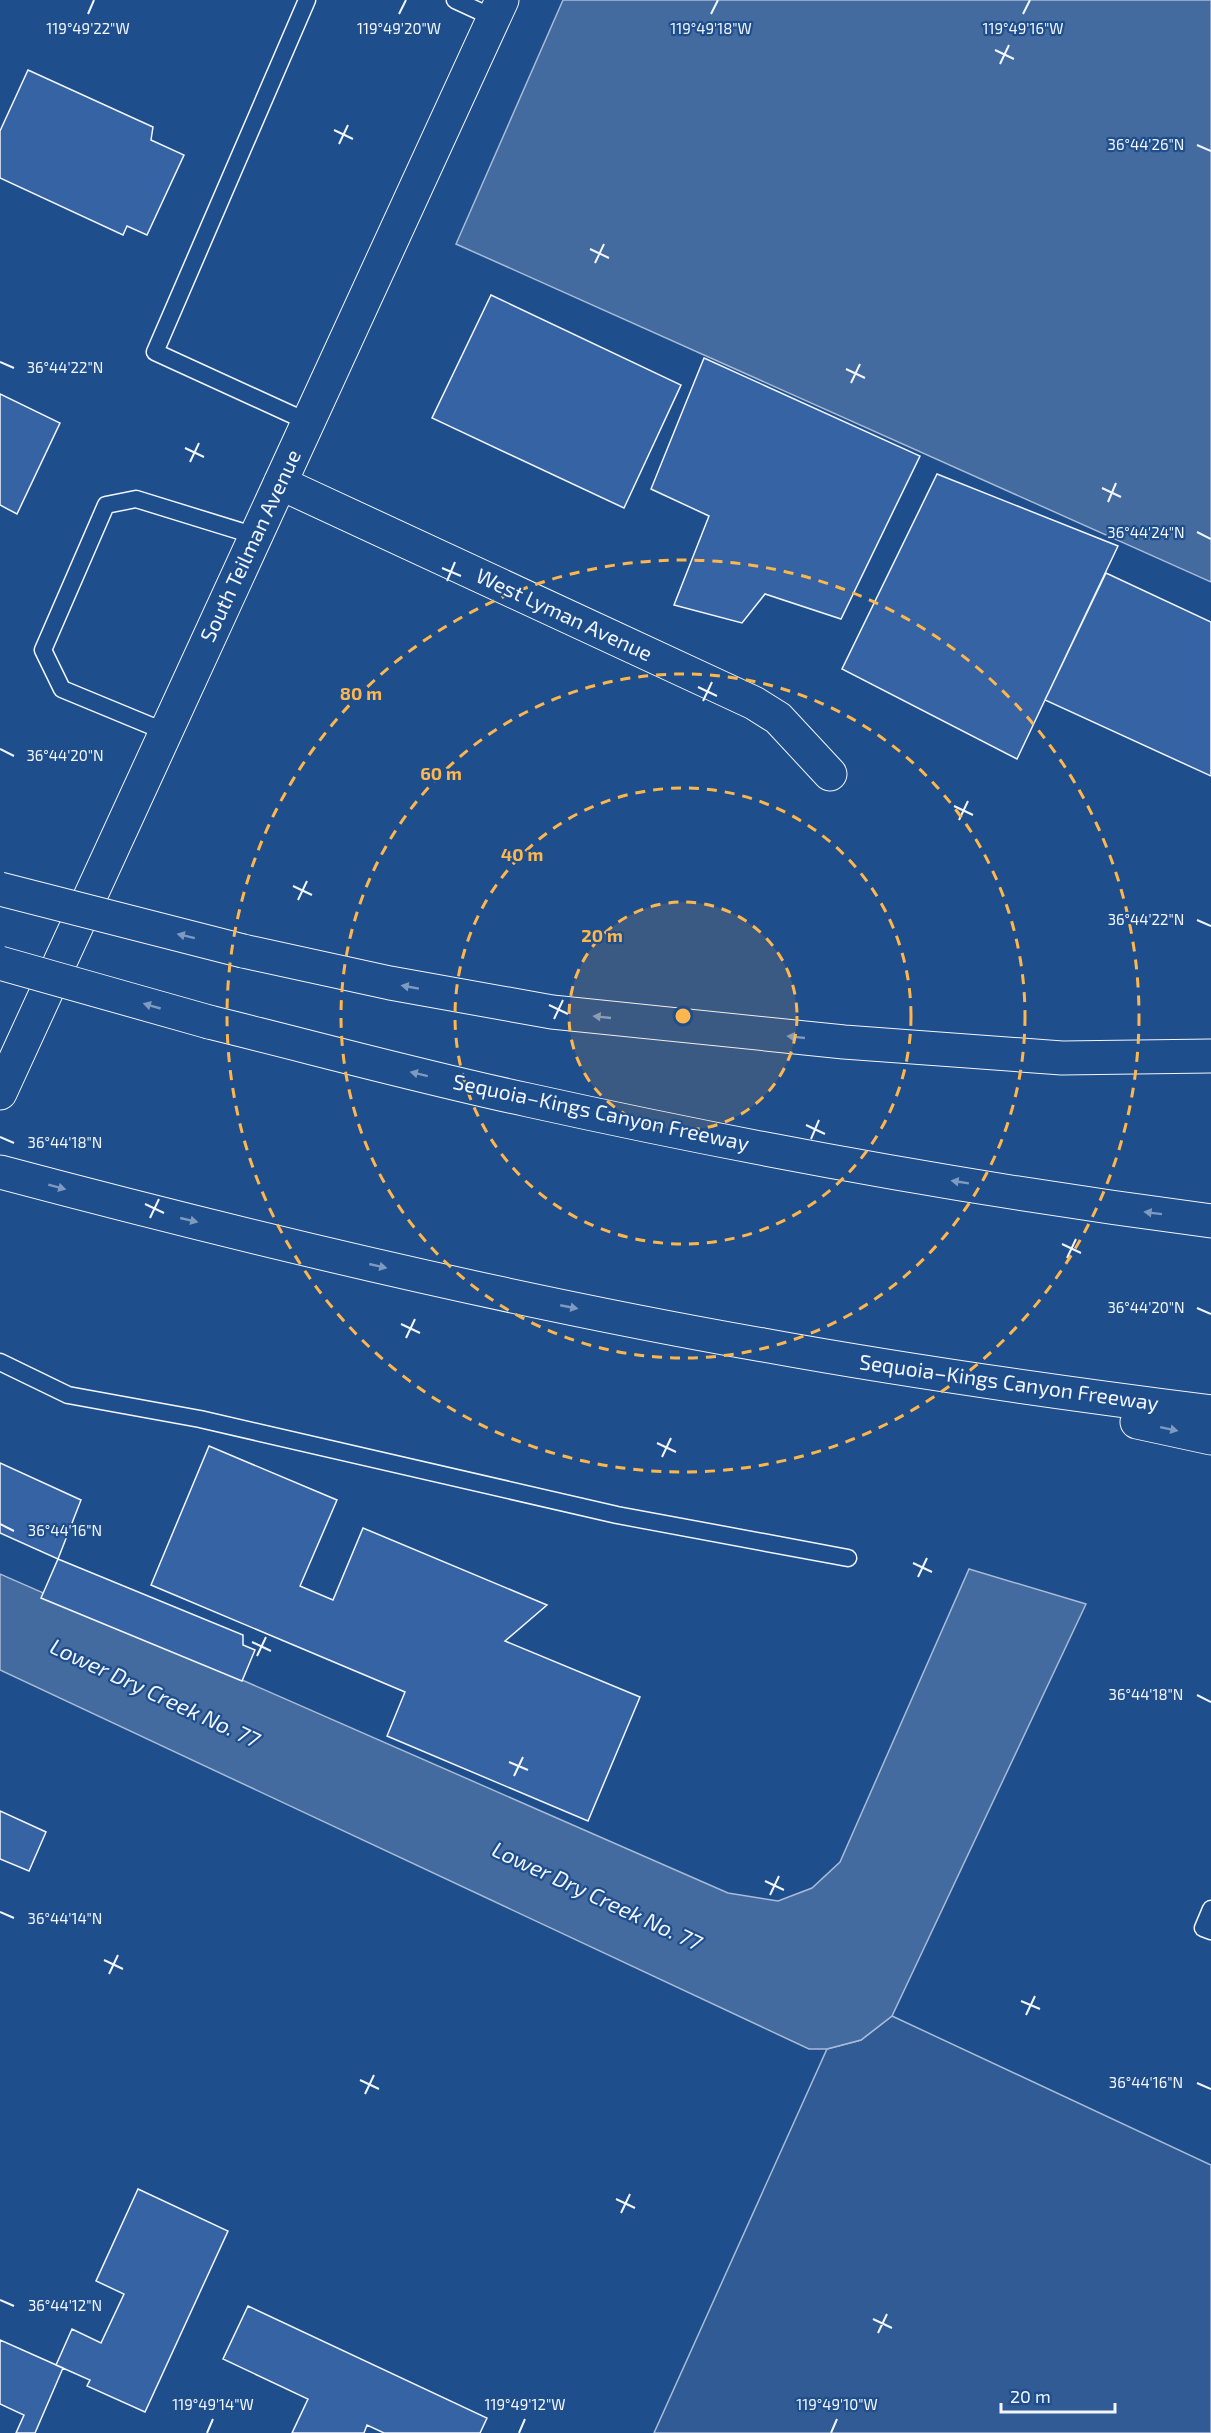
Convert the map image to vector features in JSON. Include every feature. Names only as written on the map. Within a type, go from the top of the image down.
[{"type":"main road","name":"South Teilman Avenue","points":[[0,1092],[498,9]]},
{"type":"main road","name":"West Lyman Avenue","points":[[280,483],[754,703],[778,718],[830,774]]},
{"type":"main road","points":[[0,889],[243,951],[390,983],[552,1012],[844,1042],[1062,1058],[1211,1056]]},
{"type":"main road","name":"Sequoia–Kings Canyon Freeway","points":[[0,963],[209,1022],[526,1100],[804,1156],[1211,1221]]},
{"type":"main road","points":[[844,1042],[1211,1035]]},
{"type":"main road","name":"Sequoia–Kings Canyon Freeway","points":[[0,1172],[132,1207],[450,1283],[762,1345],[1074,1394],[1211,1412]]},
{"type":"main road","points":[[762,1345],[1211,1438]]},
{"type":"lane","points":[[307,0],[155,352],[308,422]]},
{"type":"lane","points":[[455,0],[498,9]]},
{"type":"lane","points":[[166,732],[62,689],[43,650],[106,505],[136,499],[256,536]]},
{"type":"lane","points":[[0,1362],[68,1395],[212,1422],[617,1515],[848,1558]]},
{"type":"lane","points":[[1211,1909],[1203,1928],[1211,1931]]},
{"type":"shaded area","points":[[892,2016],[1211,2165],[1211,2433],[654,2433],[827,2049],[861,2040]]},
{"type":"water","points":[[563,0],[1211,0],[1211,582],[456,244]]},
{"type":"water","name":"Lower Dry Creek No. 77","points":[[969,1569],[1086,1604],[892,2016],[861,2040],[827,2049],[809,2049],[0,1670],[0,1574],[728,1893],[778,1901],[812,1888],[840,1862]]},
{"type":"building","points":[[28,70],[153,127],[151,140],[184,155],[147,235],[127,226],[123,235],[0,178],[0,131]]},
{"type":"building","points":[[491,295],[681,385],[624,508],[432,418]]},
{"type":"building","points":[[704,358],[920,456],[841,619],[765,594],[742,623],[674,605],[709,516],[651,489]]},
{"type":"building","points":[[0,394],[60,423],[17,514],[0,505]]},
{"type":"building","points":[[937,474],[1118,546],[1017,759],[842,669]]},
{"type":"building","points":[[1106,573],[1211,622],[1211,776],[1045,700]]},
{"type":"building","points":[[209,1446],[337,1500],[300,1586],[333,1600],[363,1528],[547,1605],[505,1641],[640,1697],[588,1821],[387,1736],[405,1692],[151,1585]]},
{"type":"building","points":[[0,1463],[81,1500],[58,1559],[0,1533]]},
{"type":"building","points":[[58,1559],[243,1635],[243,1645],[255,1650],[242,1681],[41,1598]]},
{"type":"building","points":[[0,1811],[46,1832],[29,1871],[0,1859]]},
{"type":"building","points":[[138,2189],[228,2231],[145,2412],[87,2386],[90,2380],[56,2365],[72,2329],[101,2343],[124,2294],[96,2281]]},
{"type":"building","points":[[248,2306],[487,2418],[480,2433],[384,2433],[367,2425],[364,2433],[292,2433],[308,2399],[223,2359]]},
{"type":"building","points":[[0,2340],[63,2368],[35,2433],[16,2433],[24,2415],[0,2404]]}]
